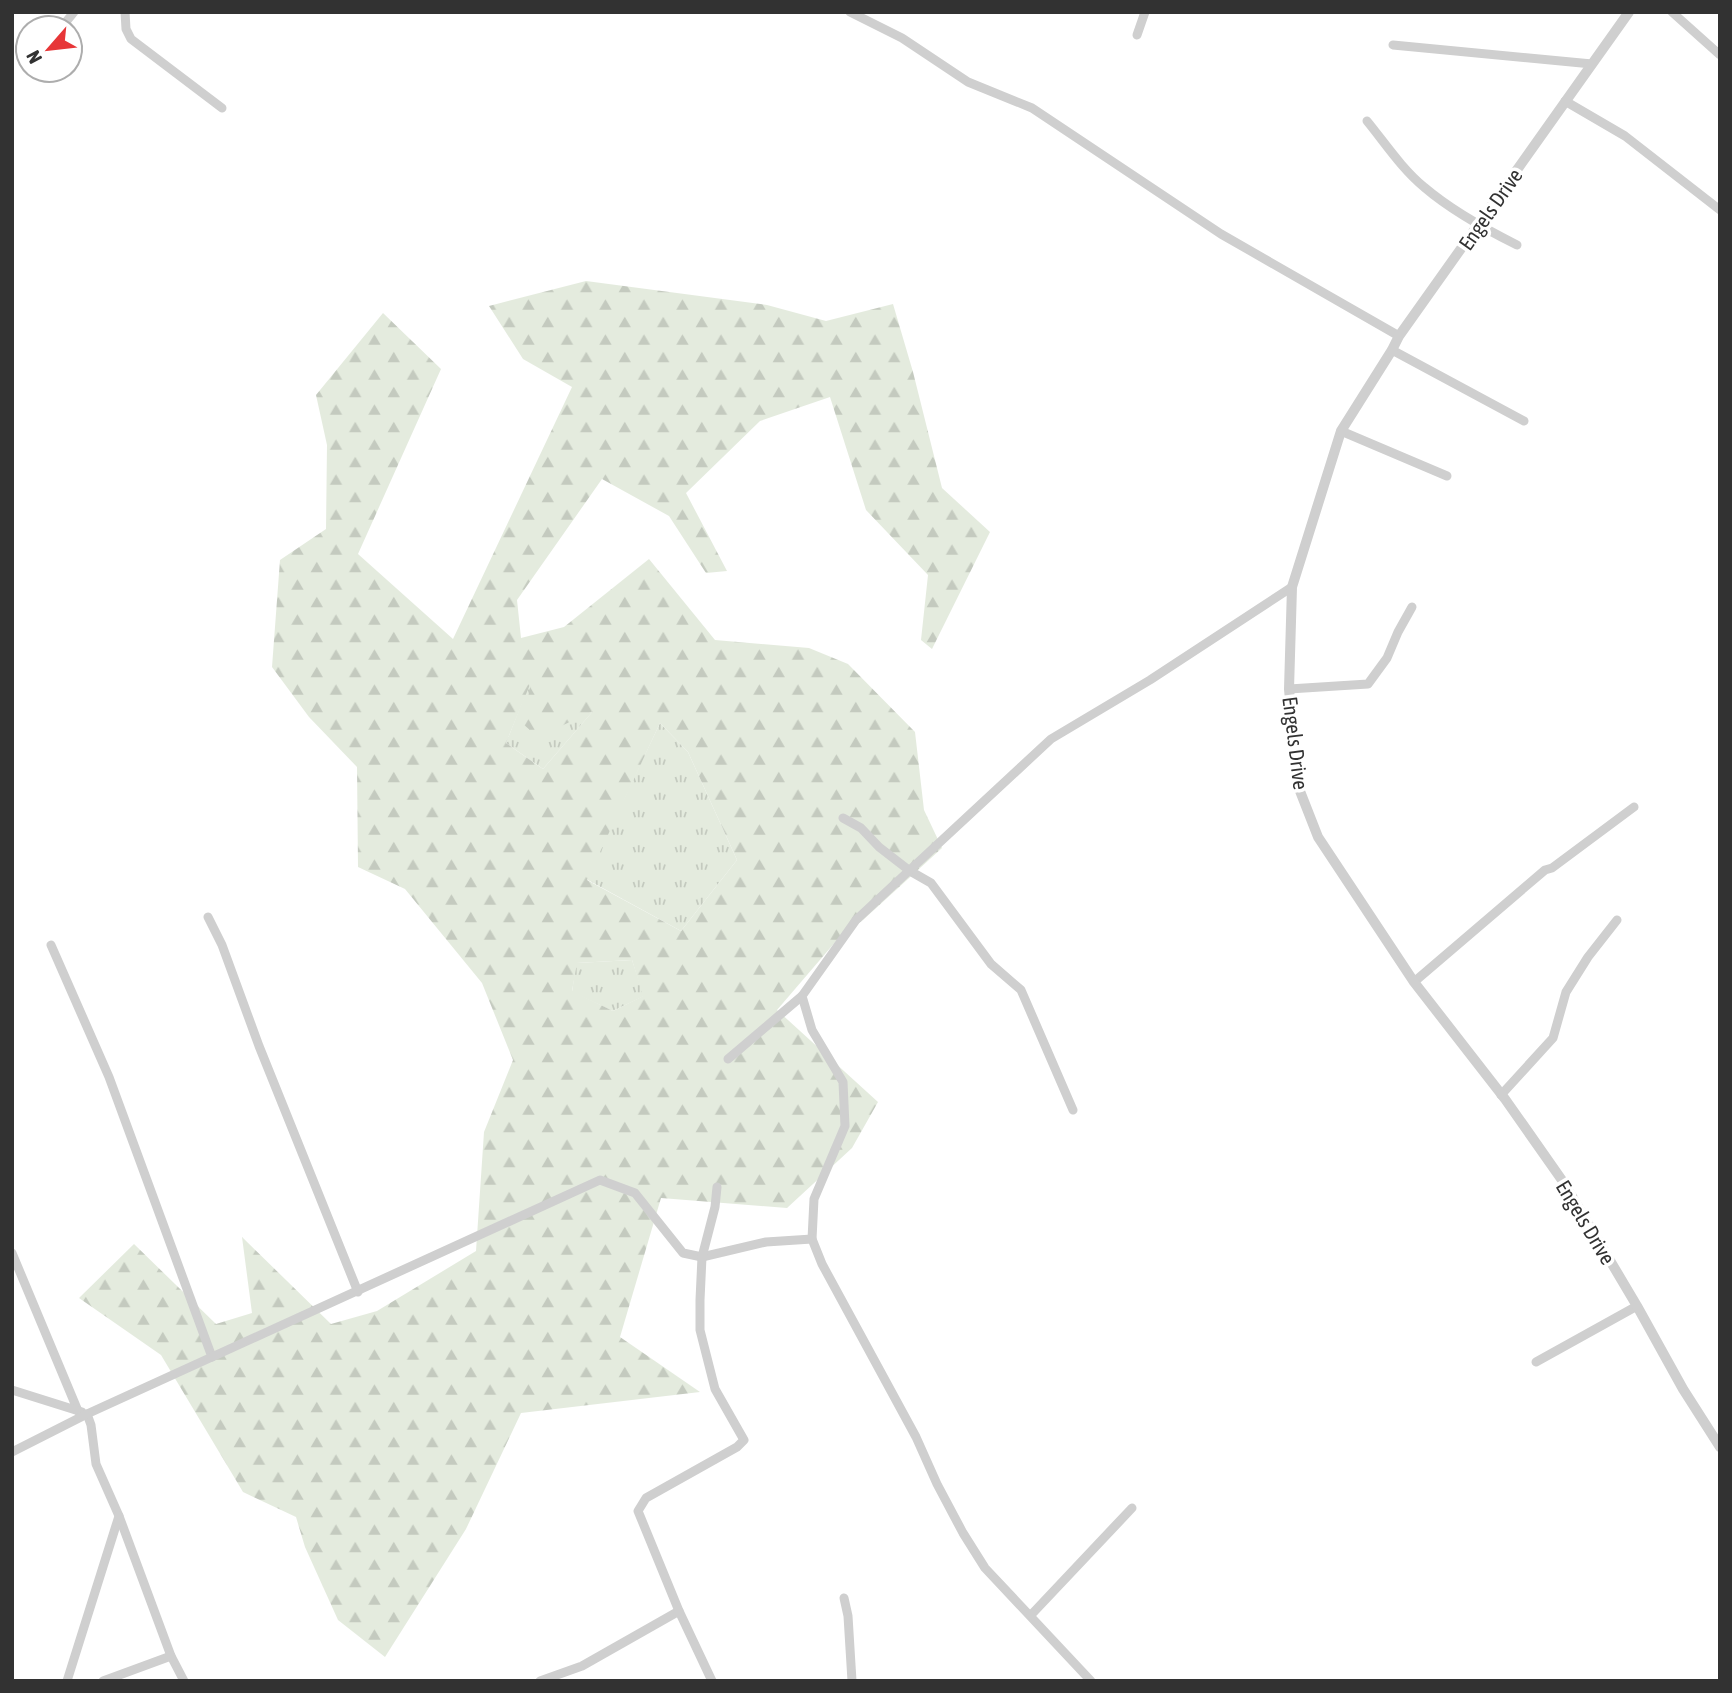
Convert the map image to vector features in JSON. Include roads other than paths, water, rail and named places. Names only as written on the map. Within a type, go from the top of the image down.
[{"type":"street","points":[[125,12],[126,29],[131,39],[222,108]]},
{"type":"street","points":[[850,12],[902,38],[968,82],[1032,108],[1221,233],[1399,336]]},
{"type":"street","points":[[1137,35],[1145,12]]},
{"type":"street","name":"Engels Drive","points":[[1629,12],[1399,336],[1341,431],[1293,587],[1289,690],[1298,786],[1318,837],[1414,982],[1501,1095],[1564,1184],[1637,1306],[1682,1389],[1720,1447]]},
{"type":"street","points":[[1672,12],[1720,55]]},
{"type":"street","points":[[1392,46],[1592,64]]},
{"type":"street","points":[[1565,101],[1625,136],[1720,210]]},
{"type":"street","points":[[1367,121],[1393,155],[1424,187],[1478,225],[1517,244]]},
{"type":"street","points":[[1392,350],[1524,421]]},
{"type":"street","points":[[1341,431],[1447,476]]},
{"type":"street","points":[[728,1059],[802,996],[856,920],[1051,738],[1150,680],[1293,587]]},
{"type":"street","points":[[1289,690],[1368,684],[1387,658],[1412,607]]},
{"type":"street","points":[[1414,982],[1545,870],[1552,868],[1634,807]]},
{"type":"street","points":[[844,818],[861,828],[879,847],[910,871],[931,883],[991,964],[1021,990],[1073,1111]]},
{"type":"street","points":[[208,917],[222,944],[358,1292]]},
{"type":"street","points":[[1501,1095],[1553,1038],[1566,992],[1588,957],[1617,920]]},
{"type":"street","points":[[51,945],[109,1077],[212,1357]]},
{"type":"street","points":[[802,996],[812,1030],[843,1082],[845,1126],[814,1199],[812,1239],[822,1264],[916,1437],[963,1533],[985,1568],[1091,1681]]},
{"type":"street","points":[[12,1452],[83,1412],[358,1292],[600,1180],[635,1193],[683,1253],[702,1256],[766,1242],[812,1239]]},
{"type":"street","points":[[712,1681],[679,1611],[638,1511],[646,1498],[737,1447],[744,1440],[715,1389],[700,1330],[702,1256],[715,1207],[717,1186]]},
{"type":"street","points":[[12,1253],[91,1425],[96,1465],[119,1516],[171,1656],[184,1681]]},
{"type":"street","points":[[1536,1362],[1637,1306]]},
{"type":"street","points":[[12,1390],[83,1412]]},
{"type":"street","points":[[1031,1615],[1132,1508]]},
{"type":"street","points":[[67,1681],[119,1516]]},
{"type":"street","points":[[844,1598],[848,1616],[851,1681]]},
{"type":"street","points":[[540,1681],[582,1666],[679,1611]]},
{"type":"street","points":[[103,1681],[171,1656]]}]
